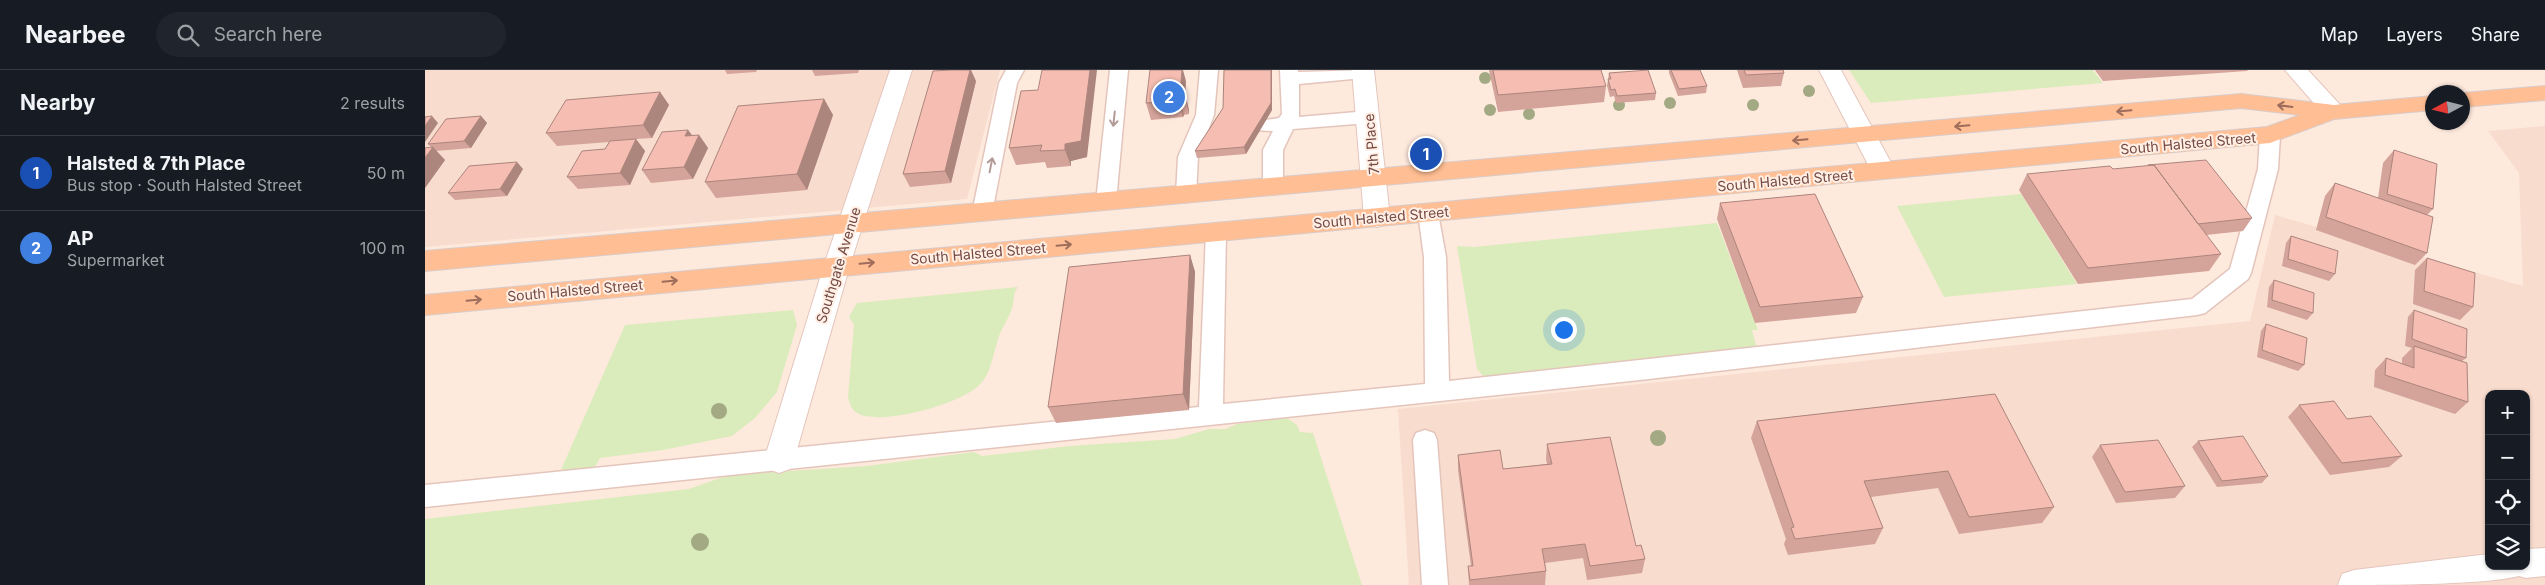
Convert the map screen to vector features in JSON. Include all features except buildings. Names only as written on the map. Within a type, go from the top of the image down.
[{"type":"main road","points":[[2470,99],[2545,93]]},
{"type":"main road","name":"South Halsted Street","points":[[425,261],[1374,179],[2241,101],[2334,112],[2425,104]]},
{"type":"main road","name":"South Halsted Street","points":[[425,305],[837,265],[1377,218],[2270,135],[2334,112]]},
{"type":"street","name":"Southgate Avenue","points":[[779,460],[837,265],[901,70]]},
{"type":"street","points":[[1830,70],[1883,170]]},
{"type":"street","points":[[2295,70],[2334,112]]},
{"type":"street","name":"7th Place","points":[[1363,71],[1377,218]]},
{"type":"street","points":[[2530,564],[2545,562]]},
{"type":"street","points":[[2354,585],[2485,569]]},
{"type":"lane","points":[[982,213],[1008,83],[1015,70]]},
{"type":"lane","points":[[1106,202],[1119,70]]},
{"type":"lane","points":[[1186,195],[1188,157],[1206,131],[1205,115],[1216,98],[1209,70]]},
{"type":"lane","points":[[1273,187],[1273,150],[1291,114],[1286,84],[1363,71]]},
{"type":"lane","points":[[1260,126],[1368,117]]},
{"type":"lane","points":[[425,496],[1437,392],[2197,307],[2240,273],[2268,169],[2270,135]]},
{"type":"lane","points":[[1428,213],[1435,257],[1437,392]]},
{"type":"lane","points":[[1211,415],[1216,232]]},
{"type":"lane","points":[[1425,440],[1435,585]]},
{"type":"shaded area","points":[[425,70],[1000,70],[967,199],[425,247]]},
{"type":"shaded area","points":[[2545,126],[2545,585],[1409,585],[1398,409],[2250,321],[2275,215],[2523,286],[2519,173],[2488,131]]},
{"type":"green space","points":[[1849,70],[2093,70],[2103,83],[1871,103]]},
{"type":"green space","points":[[2021,194],[2077,284],[1944,297],[1897,206]]},
{"type":"green space","points":[[1717,223],[1758,330],[1752,330],[1757,349],[1484,377],[1477,369],[1457,246],[1474,247]]},
{"type":"green space","points":[[1018,287],[1015,292],[1011,312],[999,336],[988,372],[982,382],[973,390],[942,405],[903,415],[868,417],[853,410],[848,397],[854,325],[849,317],[857,303]]},
{"type":"green space","points":[[793,310],[797,325],[777,392],[755,418],[732,436],[663,450],[600,458],[593,470],[560,472],[625,325]]},
{"type":"green space","points":[[1287,418],[1297,425],[1300,432],[1313,433],[1362,585],[425,585],[425,519],[689,489],[723,477],[744,474],[867,466],[974,452],[982,456],[1070,446],[1175,439],[1209,429],[1226,429],[1237,424]]},
{"type":"place","name":"AP","points":[[1169,97]]},
{"type":"place","name":"Halsted & 7th Place","points":[[1426,154]]}]
